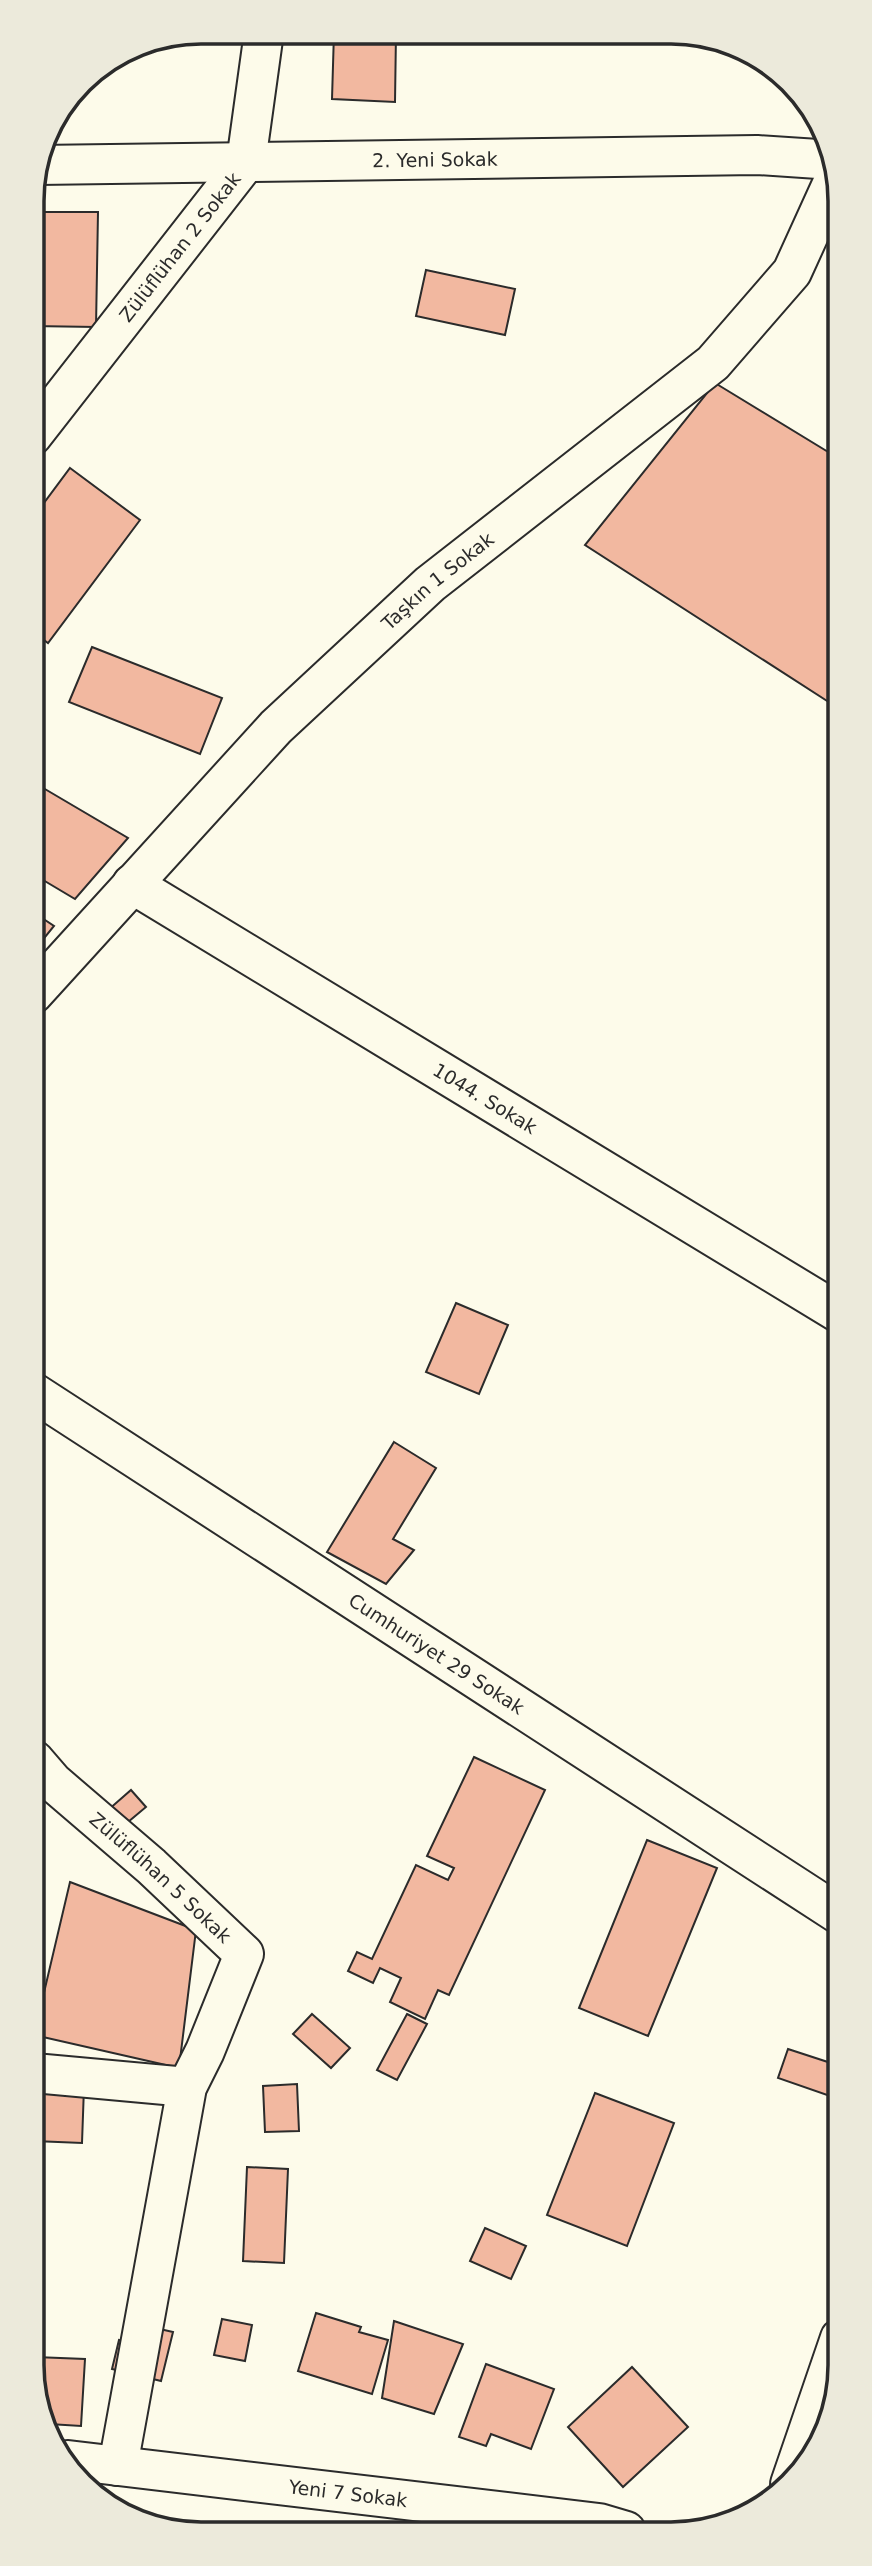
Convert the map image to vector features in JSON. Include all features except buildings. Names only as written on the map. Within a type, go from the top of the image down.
[{"type":"main road","name":"Zülüflühan 2 Sokak","points":[[44,421],[246,162],[262,44]]},
{"type":"main road","name":"2. Yeni Sokak","points":[[48,165],[757,155],[822,159]]},
{"type":"main road","name":"Taşkın 1 Sokak","points":[[44,982],[275,727],[430,584],[713,363],[793,272],[828,194]]},
{"type":"main road","name":"1044. Sokak","points":[[132,884],[828,1306]]},
{"type":"main road","name":"Cumhuriyet 29 Sokak","points":[[44,1398],[828,1908]]},
{"type":"main road","name":"Zülüflühan 5 Sokak","points":[[44,1772],[151,1866],[244,1954],[187,2087],[118,2466]]},
{"type":"main road","points":[[44,2074],[187,2087]]},
{"type":"main road","points":[[800,2455],[828,2373]]},
{"type":"main road","name":"Yeni 7 Sokak","points":[[76,2461],[591,2522]]}]
